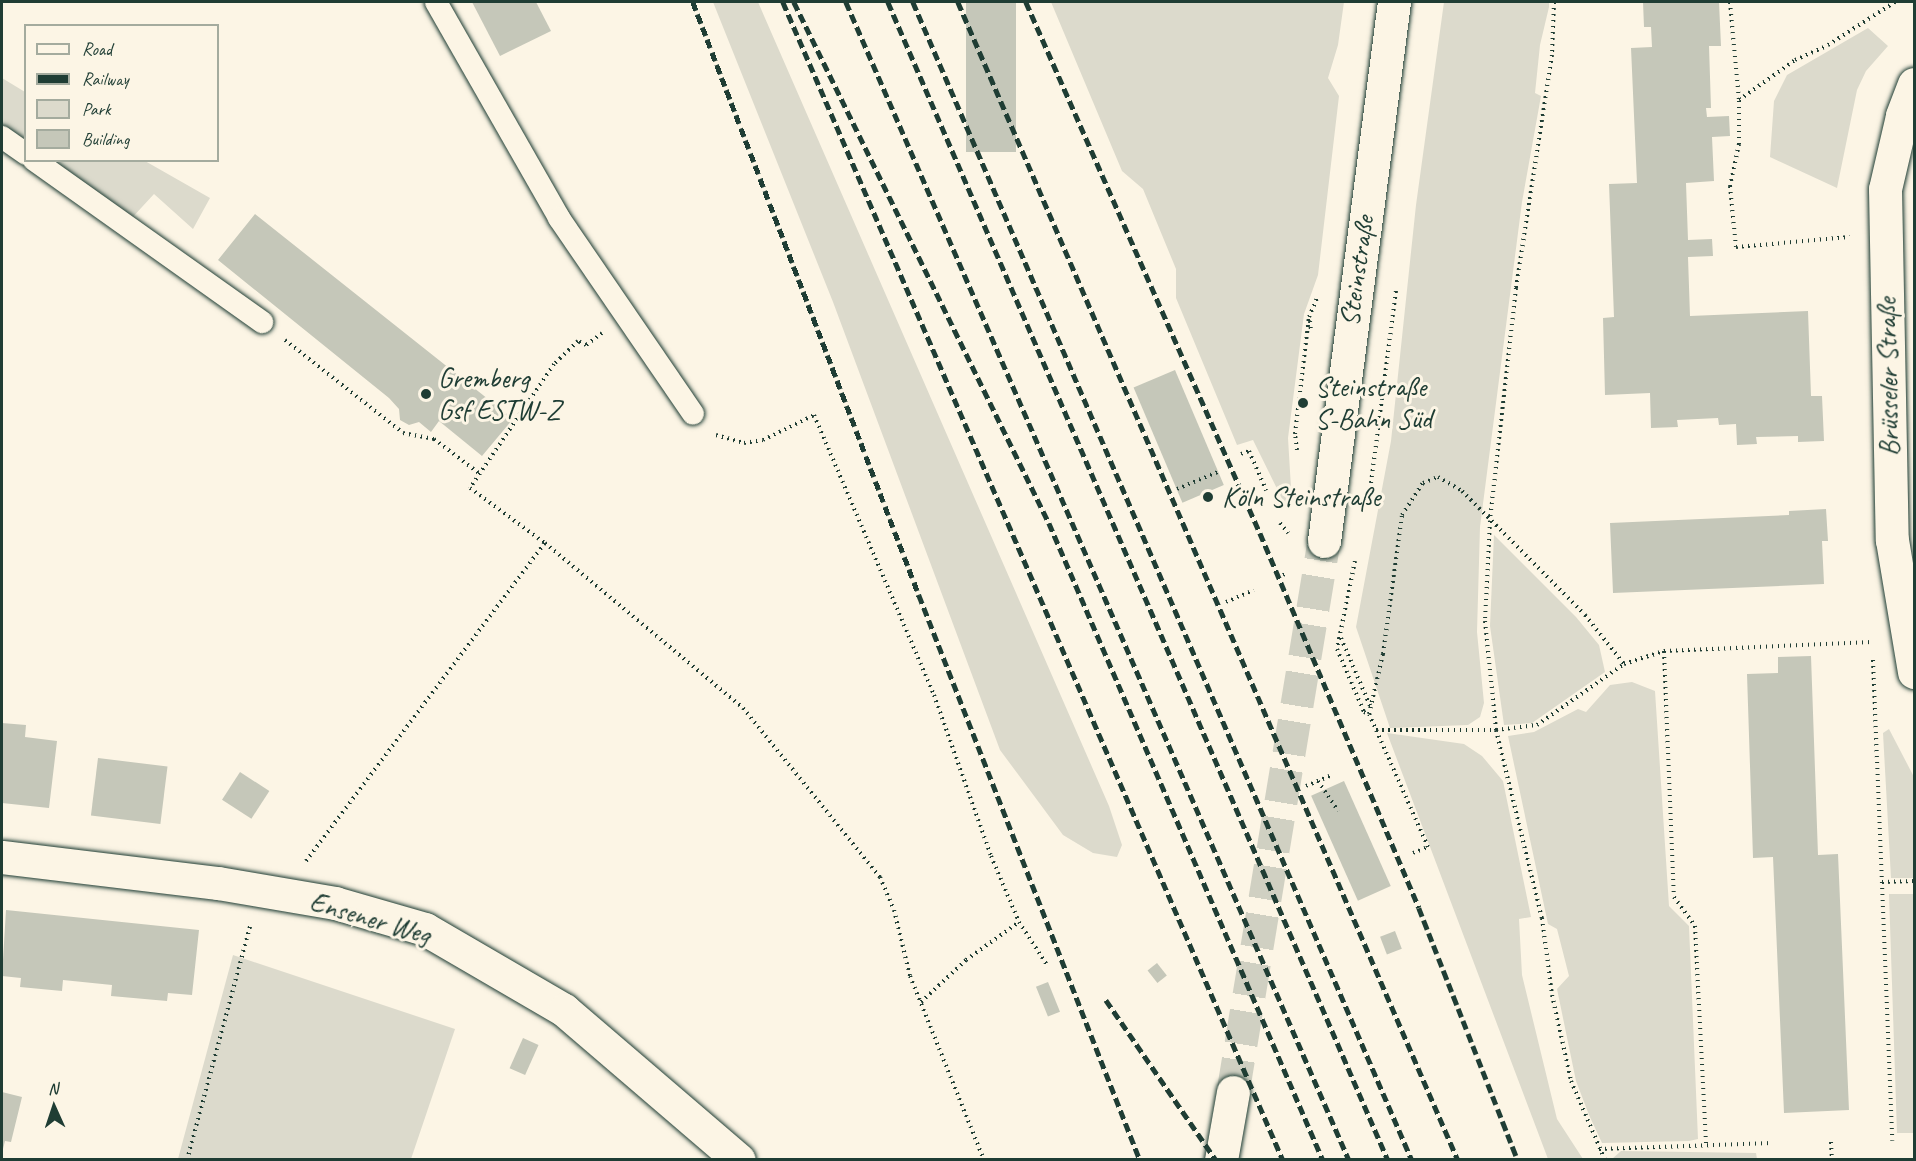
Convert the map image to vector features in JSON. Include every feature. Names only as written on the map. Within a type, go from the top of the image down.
[{"type":"street","name":"Steinstraße","points":[[1324,541],[1394,2]]},
{"type":"street","name":"Brüsseler Straße","points":[[1914,84],[1902,116],[1885,189],[1885,234],[1902,411],[1892,540],[1906,640],[1914,672]]},
{"type":"street","name":"Ensener Weg","points":[[2,857],[259,890],[334,903],[425,929],[564,1010],[725,1155]]},
{"type":"street","points":[[1221,1160],[1233,1092]]},
{"type":"lane","points":[[435,2],[559,218],[693,414]]},
{"type":"lane","points":[[2,137],[24,153]]},
{"type":"lane","points":[[37,162],[262,322]]},
{"type":"path","points":[[1554,2],[1552,55],[1516,288],[1490,520],[1485,621],[1496,730],[1542,918],[1552,995],[1571,1081],[1598,1149],[1605,1160]]},
{"type":"path","points":[[1730,2],[1739,101],[1739,144],[1730,186],[1736,247],[1885,234]]},
{"type":"path","points":[[1739,101],[1795,60],[1828,45],[1895,2]]},
{"type":"path","points":[[626,317],[586,345],[578,341],[558,359],[470,488],[545,543],[743,708],[880,877],[921,1002],[984,1160]]},
{"type":"path","points":[[1309,317],[1311,330]]},
{"type":"path","points":[[262,322],[403,433],[434,439],[480,474]]},
{"type":"path","points":[[693,414],[713,434],[744,443],[763,440],[814,415],[934,695],[991,856],[1019,922],[1047,965]]},
{"type":"path","points":[[1295,434],[1301,422]]},
{"type":"path","points":[[1378,425],[1380,439]]},
{"type":"path","points":[[1241,454],[1249,451],[1266,490]]},
{"type":"path","points":[[1177,489],[1220,471]]},
{"type":"path","points":[[1369,714],[1383,654],[1402,515],[1414,492],[1438,477],[1462,491],[1585,615],[1624,664]]},
{"type":"path","points":[[334,823],[545,543]]},
{"type":"path","points":[[1358,550],[1337,649],[1364,712],[1369,714],[1428,847],[1413,853]]},
{"type":"path","points":[[1226,602],[1254,590]]},
{"type":"path","points":[[1340,635],[1371,709]]},
{"type":"path","points":[[1376,730],[1496,730],[1538,725],[1624,664],[1664,651],[1906,640]]},
{"type":"path","points":[[1872,642],[1892,1141]]},
{"type":"path","points":[[1664,651],[1674,897],[1695,926],[1706,1146]]},
{"type":"path","points":[[1306,786],[1332,775]]},
{"type":"path","points":[[1318,781],[1338,811]]},
{"type":"path","points":[[1882,882],[1914,881]]},
{"type":"path","points":[[187,1160],[259,890]]},
{"type":"path","points":[[921,1002],[966,960],[1019,922]]},
{"type":"path","points":[[1831,1142],[1832,1160]]},
{"type":"path","points":[[1598,1149],[1772,1143]]},
{"type":"green space","points":[[713,2],[758,2],[1109,806],[1122,845],[1117,857],[1093,853],[1063,835],[1000,750],[833,302]]},
{"type":"green space","points":[[1051,2],[1344,2],[1338,45],[1328,78],[1339,96],[1318,275],[1304,314],[1288,438],[1291,488],[1287,509],[1253,440],[1237,445],[1176,298],[1176,269],[1143,189],[1122,171]]},
{"type":"green space","points":[[1444,2],[1549,2],[1549,7],[1540,45],[1535,93],[1541,96],[1522,202],[1480,527],[1477,632],[1484,703],[1480,717],[1468,725],[1390,728],[1356,627],[1391,441],[1416,205]]},
{"type":"green space","points":[[1868,28],[1888,46],[1866,71],[1857,90],[1837,188],[1770,157],[1774,101],[1787,75]]},
{"type":"green space","points":[[2,78],[24,91],[24,144],[2,128]]},
{"type":"green space","points":[[48,162],[147,162],[210,198],[193,229],[154,194],[130,220]]},
{"type":"green space","points":[[1494,535],[1576,617],[1599,645],[1605,672],[1532,723],[1504,725],[1490,626]]},
{"type":"green space","points":[[1632,682],[1655,691],[1669,906],[1689,926],[1698,1139],[1689,1141],[1602,1143],[1589,1115],[1576,1081],[1557,989],[1569,976],[1557,929],[1548,924],[1508,736],[1534,732],[1578,709],[1586,712],[1610,685]]},
{"type":"green space","points":[[1889,729],[1914,777],[1914,878],[1891,878],[1883,733]]},
{"type":"green space","points":[[1387,733],[1464,744],[1482,756],[1503,781],[1531,917],[1519,919],[1522,975],[1557,1119],[1583,1159],[1548,1159]]},
{"type":"green space","points":[[1889,894],[1914,894],[1914,1133],[1897,1133]]},
{"type":"green space","points":[[233,955],[455,1029],[411,1159],[178,1159]]},
{"type":"green space","points":[[1621,1151],[1756,1153],[1757,1159],[1612,1159]]},
{"type":"building","points":[[472,2],[536,2],[551,31],[500,56]]},
{"type":"building","points":[[966,2],[1016,2],[1016,152],[966,152]]},
{"type":"building","points":[[1643,2],[1719,2],[1721,46],[1709,46],[1711,108],[1706,108],[1707,117],[1729,116],[1730,136],[1712,137],[1714,181],[1686,183],[1688,240],[1712,239],[1713,256],[1688,257],[1690,316],[1808,311],[1811,396],[1822,396],[1824,441],[1798,442],[1798,436],[1756,437],[1757,444],[1737,445],[1736,424],[1719,425],[1718,418],[1677,420],[1678,427],[1651,428],[1650,393],[1605,395],[1603,318],[1614,317],[1609,184],[1637,183],[1631,48],[1652,47],[1651,27],[1644,27]]},
{"type":"building","points":[[255,214],[513,419],[482,456],[439,421],[431,432],[419,422],[409,425],[400,420],[399,409],[389,398],[218,260]]},
{"type":"building","points":[[1175,370],[1224,485],[1182,503],[1134,388]]},
{"type":"building","points":[[1826,509],[1828,541],[1822,541],[1824,584],[1613,593],[1610,523],[1789,515],[1789,511]]},
{"type":"building","points":[[1811,656],[1818,855],[1838,854],[1849,1110],[1784,1113],[1773,857],[1753,858],[1747,674],[1778,673],[1778,657]]},
{"type":"building","points":[[2,723],[26,725],[25,737],[57,741],[49,808],[2,803]]},
{"type":"building","points":[[98,758],[167,767],[160,824],[91,816]]},
{"type":"building","points":[[240,772],[269,791],[251,819],[222,800]]},
{"type":"building","points":[[1344,781],[1391,886],[1358,901],[1311,796]]},
{"type":"building","points":[[6,910],[199,930],[192,995],[168,993],[167,1001],[111,996],[112,985],[63,980],[62,991],[20,987],[21,978],[2,976]]},
{"type":"building","points":[[1395,931],[1402,949],[1387,954],[1380,937]]},
{"type":"building","points":[[1157,963],[1167,976],[1157,983],[1148,970]]},
{"type":"building","points":[[1048,982],[1060,1012],[1048,1017],[1036,987]]},
{"type":"building","points":[[523,1038],[539,1045],[525,1075],[510,1068]]},
{"type":"building","points":[[2,1092],[22,1097],[11,1142],[5,1141],[2,1153]]},
{"type":"tunnel","points":[[1233,1092],[1324,541]]},
{"type":"railway","points":[[693,2],[919,595],[1140,1160]]},
{"type":"railway","points":[[783,2],[1283,1160]]},
{"type":"railway","points":[[794,2],[1049,523],[1323,1160]]},
{"type":"railway","points":[[846,2],[1349,1160]]},
{"type":"railway","points":[[888,2],[1388,1160]]},
{"type":"railway","points":[[913,2],[1412,1160]]},
{"type":"railway","points":[[958,2],[1458,1160]]},
{"type":"railway","points":[[1026,2],[1260,533],[1419,908],[1518,1160]]},
{"type":"railway","points":[[1106,1000],[1216,1160]]},
{"type":"place","name":"Gremberg Gsf ESTW-Z","points":[[426,394]]},
{"type":"place","name":"Steinstraße S-Bahn Süd","points":[[1303,403]]},
{"type":"place","name":"Köln Steinstraße","points":[[1208,497]]}]
